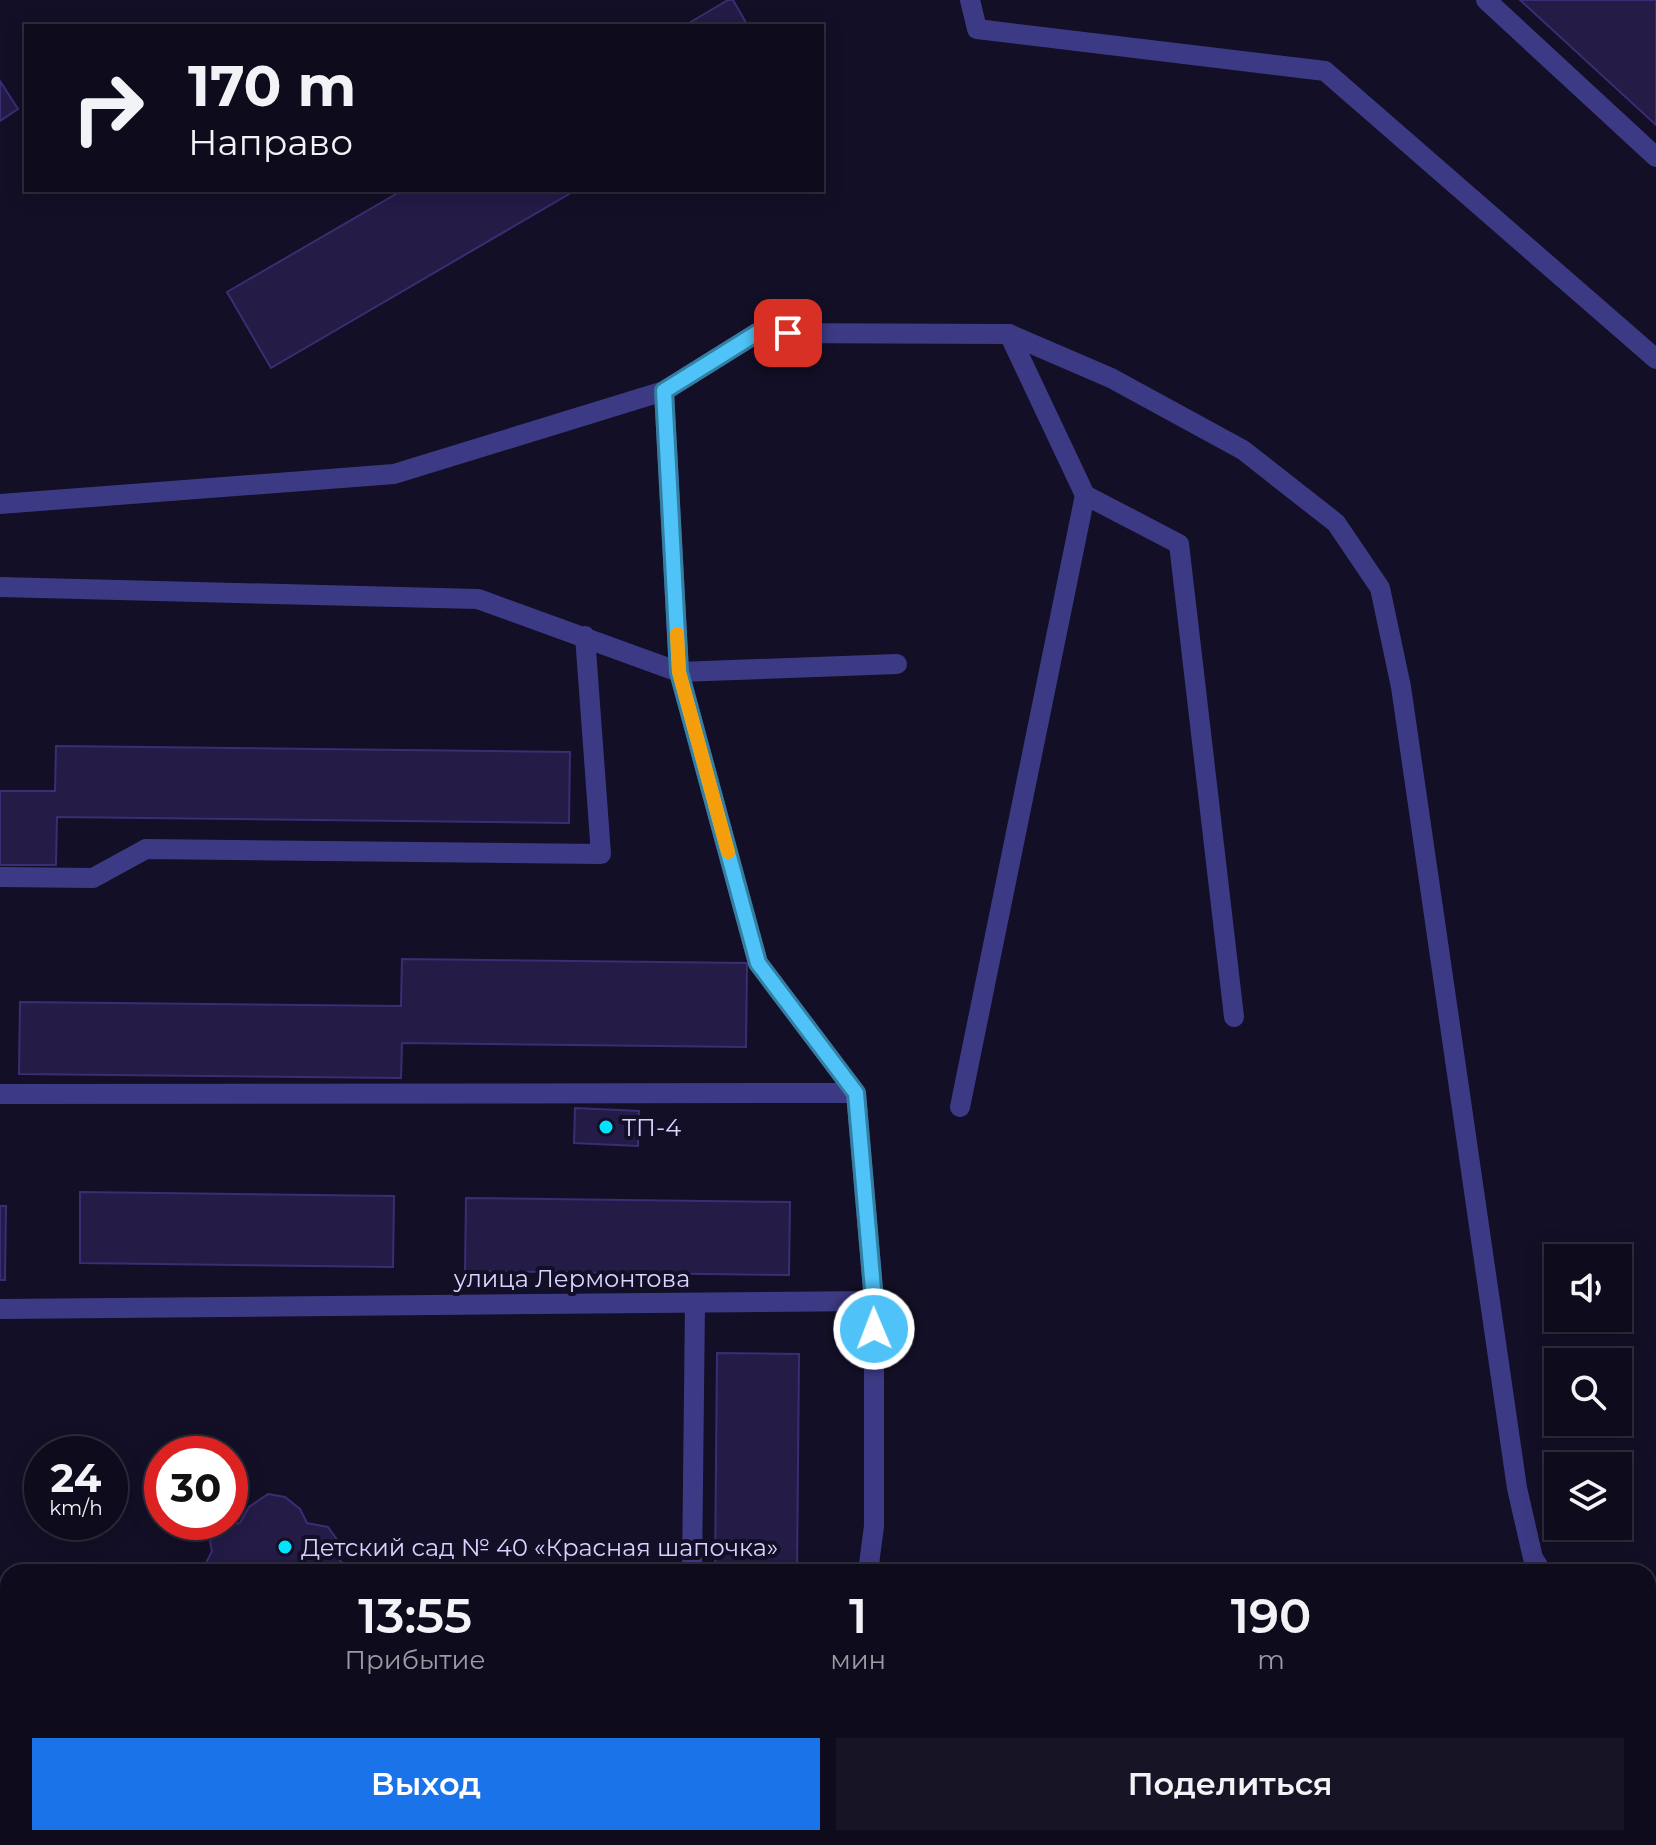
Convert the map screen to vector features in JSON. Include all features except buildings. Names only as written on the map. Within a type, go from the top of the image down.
[{"type":"street","points":[[970,0],[977,29],[1325,71],[1656,359]]},
{"type":"street","points":[[1486,0],[1656,157]]},
{"type":"street","points":[[0,504],[394,474],[664,391],[757,333],[1009,334],[1111,378],[1243,450],[1336,523],[1380,588],[1401,687],[1517,1488],[1537,1564]]},
{"type":"street","points":[[960,1107],[1085,495],[1009,334]]},
{"type":"street","points":[[664,391],[679,672],[758,963],[856,1093],[874,1301],[874,1526],[869,1564]]},
{"type":"street","points":[[1085,495],[1179,544],[1234,1017]]},
{"type":"street","points":[[0,587],[478,599],[679,672],[897,664]]},
{"type":"street","points":[[0,877],[93,878],[146,849],[601,854],[585,636]]},
{"type":"street","points":[[0,1094],[856,1093]]},
{"type":"street","name":"улица Лермонтова","points":[[0,1309],[874,1301]]},
{"type":"street","points":[[692,1564],[695,1303]]},
{"type":"slow traffic","points":[[677,634],[679,672],[728,852]]},
{"type":"place","name":"ТП-4","points":[[606,1127]]},
{"type":"place","name":"Детский сад № 40 «Красная шапочка»","points":[[285,1547]]},
{"type":"route","points":[[788,333],[757,333],[664,391],[679,672],[758,963],[856,1093],[874,1329]]}]
